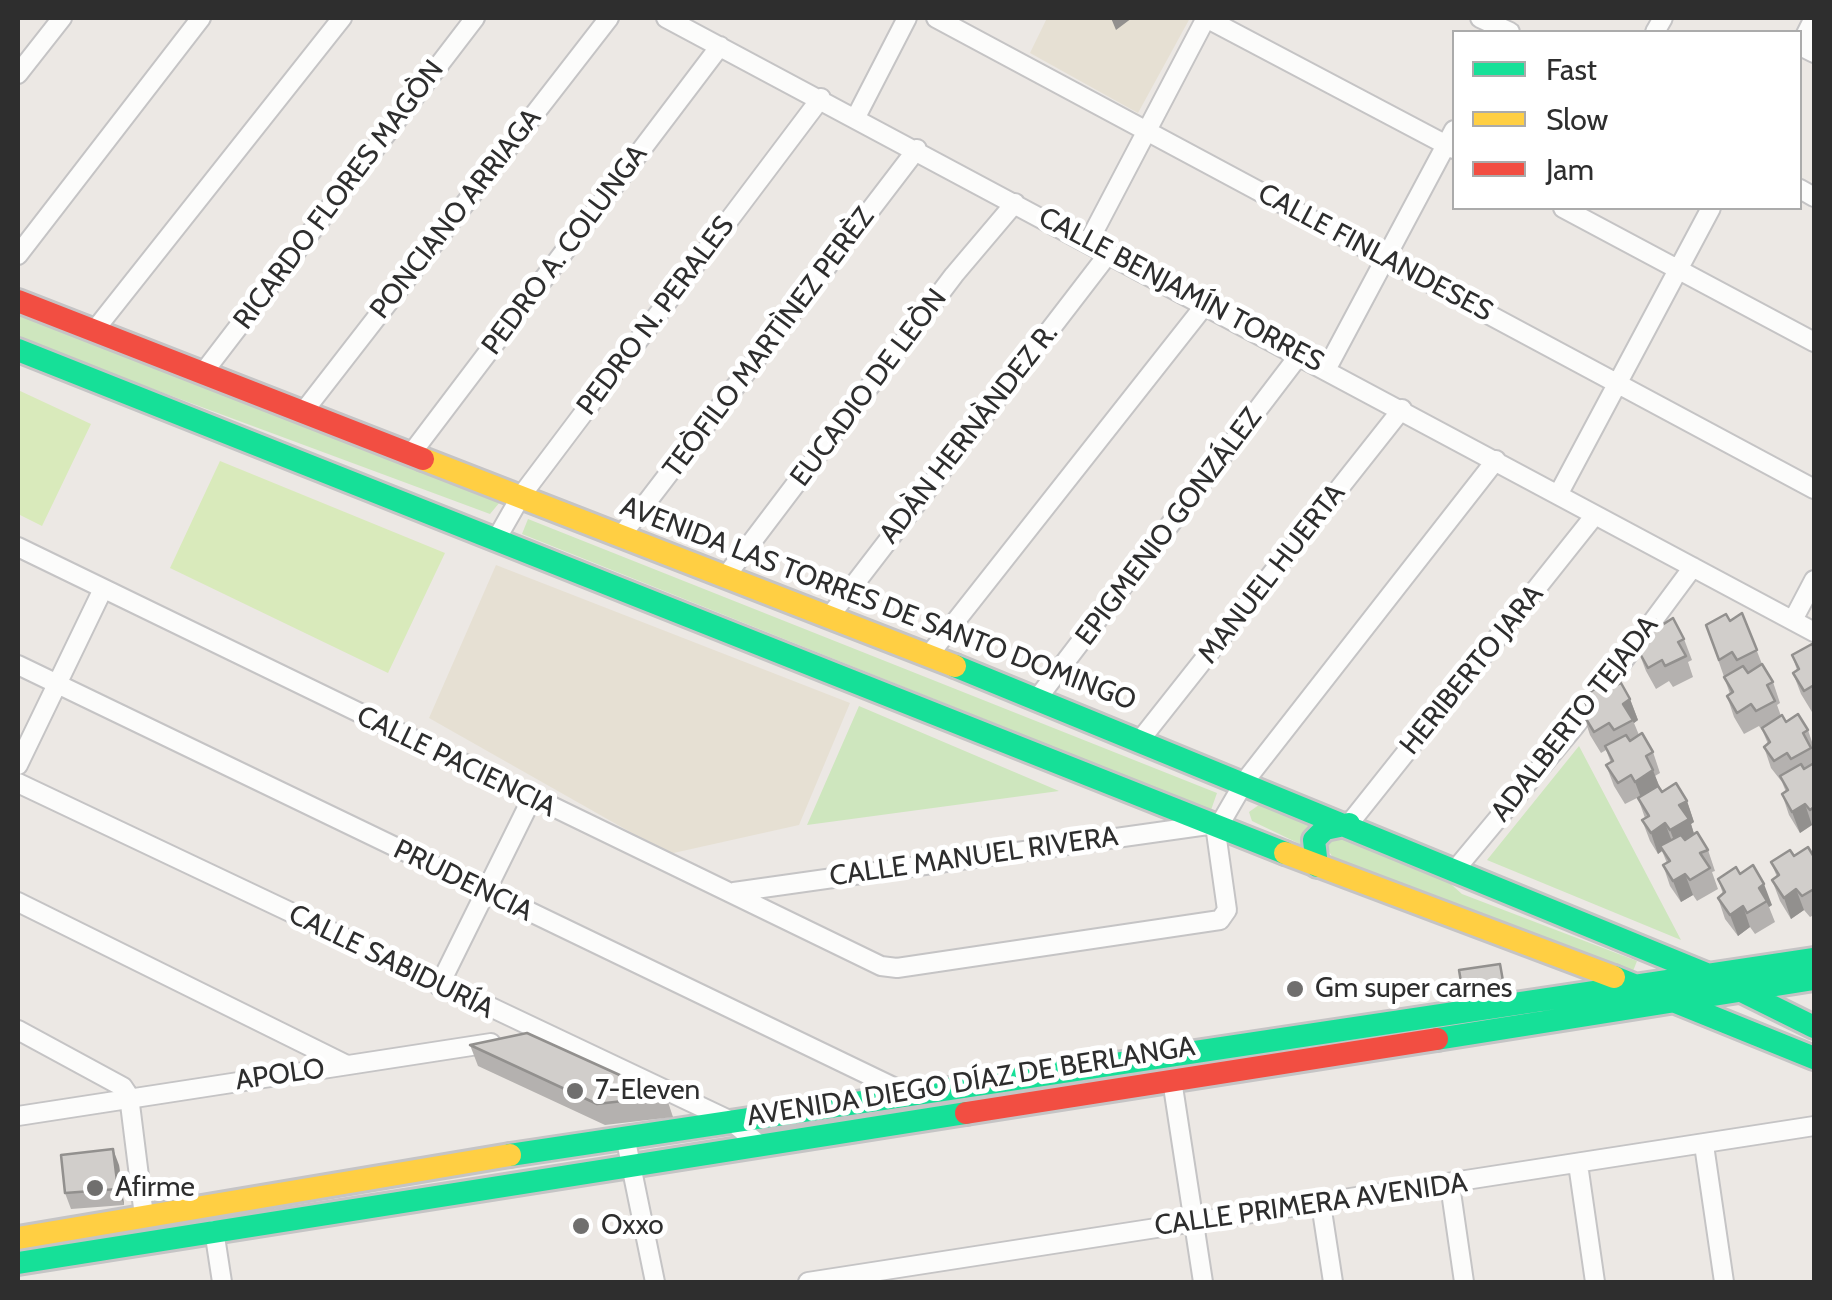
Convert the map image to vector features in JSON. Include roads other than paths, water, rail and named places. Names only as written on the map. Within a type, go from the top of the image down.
[{"type":"street","points":[[18,74],[62,18]]},
{"type":"street","points":[[18,256],[201,18]]},
{"type":"street","points":[[94,331],[342,18]]},
{"type":"street","name":"RICARDO FLORES MAGÒN","points":[[203,372],[475,18]]},
{"type":"street","name":"PONCIANO ARRIAGA","points":[[304,411],[609,18]]},
{"type":"street","name":"CALLE BENJAMÍN TORRES","points":[[666,18],[856,116],[1814,632]]},
{"type":"street","points":[[856,116],[907,18]]},
{"type":"street","name":"CALLE FINLANDESES","points":[[936,18],[1814,488]]},
{"type":"street","points":[[1089,241],[1206,18],[1452,141],[1326,368]]},
{"type":"street","points":[[1480,18],[1507,28]]},
{"type":"street","points":[[1802,42],[1814,18]]},
{"type":"street","name":"PEDRO A. COLUNGA","points":[[410,454],[720,46]]},
{"type":"street","name":"PEDRO N. PERALES","points":[[498,538],[521,496],[821,98]]},
{"type":"street","name":"TEÒFILO MARTÌNEZ PERÈZ","points":[[622,536],[917,149]]},
{"type":"street","name":"EUCADIO DE LEÒN","points":[[726,576],[954,275],[1015,203]]},
{"type":"street","points":[[1567,210],[1814,342]]},
{"type":"street","points":[[1559,493],[1710,210]]},
{"type":"street","name":"ADÀN HERNÀNDEZ R.","points":[[830,616],[1109,253]]},
{"type":"street","name":"AVENIDA LAS TORRES DE SANTO DOMINGO","points":[[18,301],[1245,781],[1711,976],[1814,1028]]},
{"type":"street","points":[[929,655],[1206,306]]},
{"type":"street","points":[[18,350],[1317,866],[1636,985],[1814,1058]]},
{"type":"street","name":"EPIGMENIO GONZÁLEZ","points":[[1037,699],[1300,354]]},
{"type":"street","name":"MANUEL HUERTA","points":[[1141,739],[1402,409]]},
{"type":"street","points":[[1217,824],[1245,781],[1496,460]]},
{"type":"street","name":"HERIBERTO JARA","points":[[1349,824],[1595,515]]},
{"type":"street","name":"CALLE PACIENCIA","points":[[18,547],[531,800],[733,892],[881,966],[897,968],[1220,920],[1227,904],[1217,824]]},
{"type":"street","name":"ADALBERTO TEJADA","points":[[1455,870],[1575,726],[1693,567]]},
{"type":"street","points":[[1793,620],[1814,580]]},
{"type":"street","points":[[18,766],[103,588]]},
{"type":"street","name":"PRUDENCIA","points":[[18,665],[908,1094]]},
{"type":"street","name":"CALLE SABIDURÍA","points":[[18,783],[439,986],[731,1121],[761,1146]]},
{"type":"street","points":[[439,986],[531,800]]},
{"type":"street","name":"CALLE MANUEL RIVERA","points":[[733,892],[1217,824]]},
{"type":"street","points":[[1317,866],[1314,840],[1325,829],[1349,824]]},
{"type":"street","points":[[18,902],[347,1066]]},
{"type":"street","name":"AVENIDA DIEGO DÍAZ DE BERLANGA","points":[[18,1238],[626,1136],[1814,959]]},
{"type":"street","name":"AVENIDA DIEGO DÍAZ DE BERLANGA","points":[[18,1263],[1814,979]]},
{"type":"street","points":[[18,1030],[116,1080],[129,1096],[144,1216]]},
{"type":"street","name":"APOLO","points":[[18,1116],[544,1034]]},
{"type":"street","points":[[1172,1080],[1203,1282]]},
{"type":"street","name":"CALLE PRIMERA AVENIDA","points":[[808,1282],[886,1276],[1194,1222],[1814,1126]]},
{"type":"street","points":[[626,1136],[655,1282]]},
{"type":"street","points":[[1704,1145],[1724,1282]]},
{"type":"street","points":[[1578,1164],[1595,1282]]},
{"type":"street","points":[[1450,1185],[1464,1282]]},
{"type":"street","points":[[1320,1204],[1333,1282]]},
{"type":"street","points":[[214,1230],[222,1282]]},
{"type":"place","name":"Gm super carnes","points":[[1295,989]]},
{"type":"place","name":"7-Eleven","points":[[575,1091]]},
{"type":"place","name":"Afirme","points":[[95,1188]]},
{"type":"place","name":"Oxxo","points":[[581,1226]]}]
